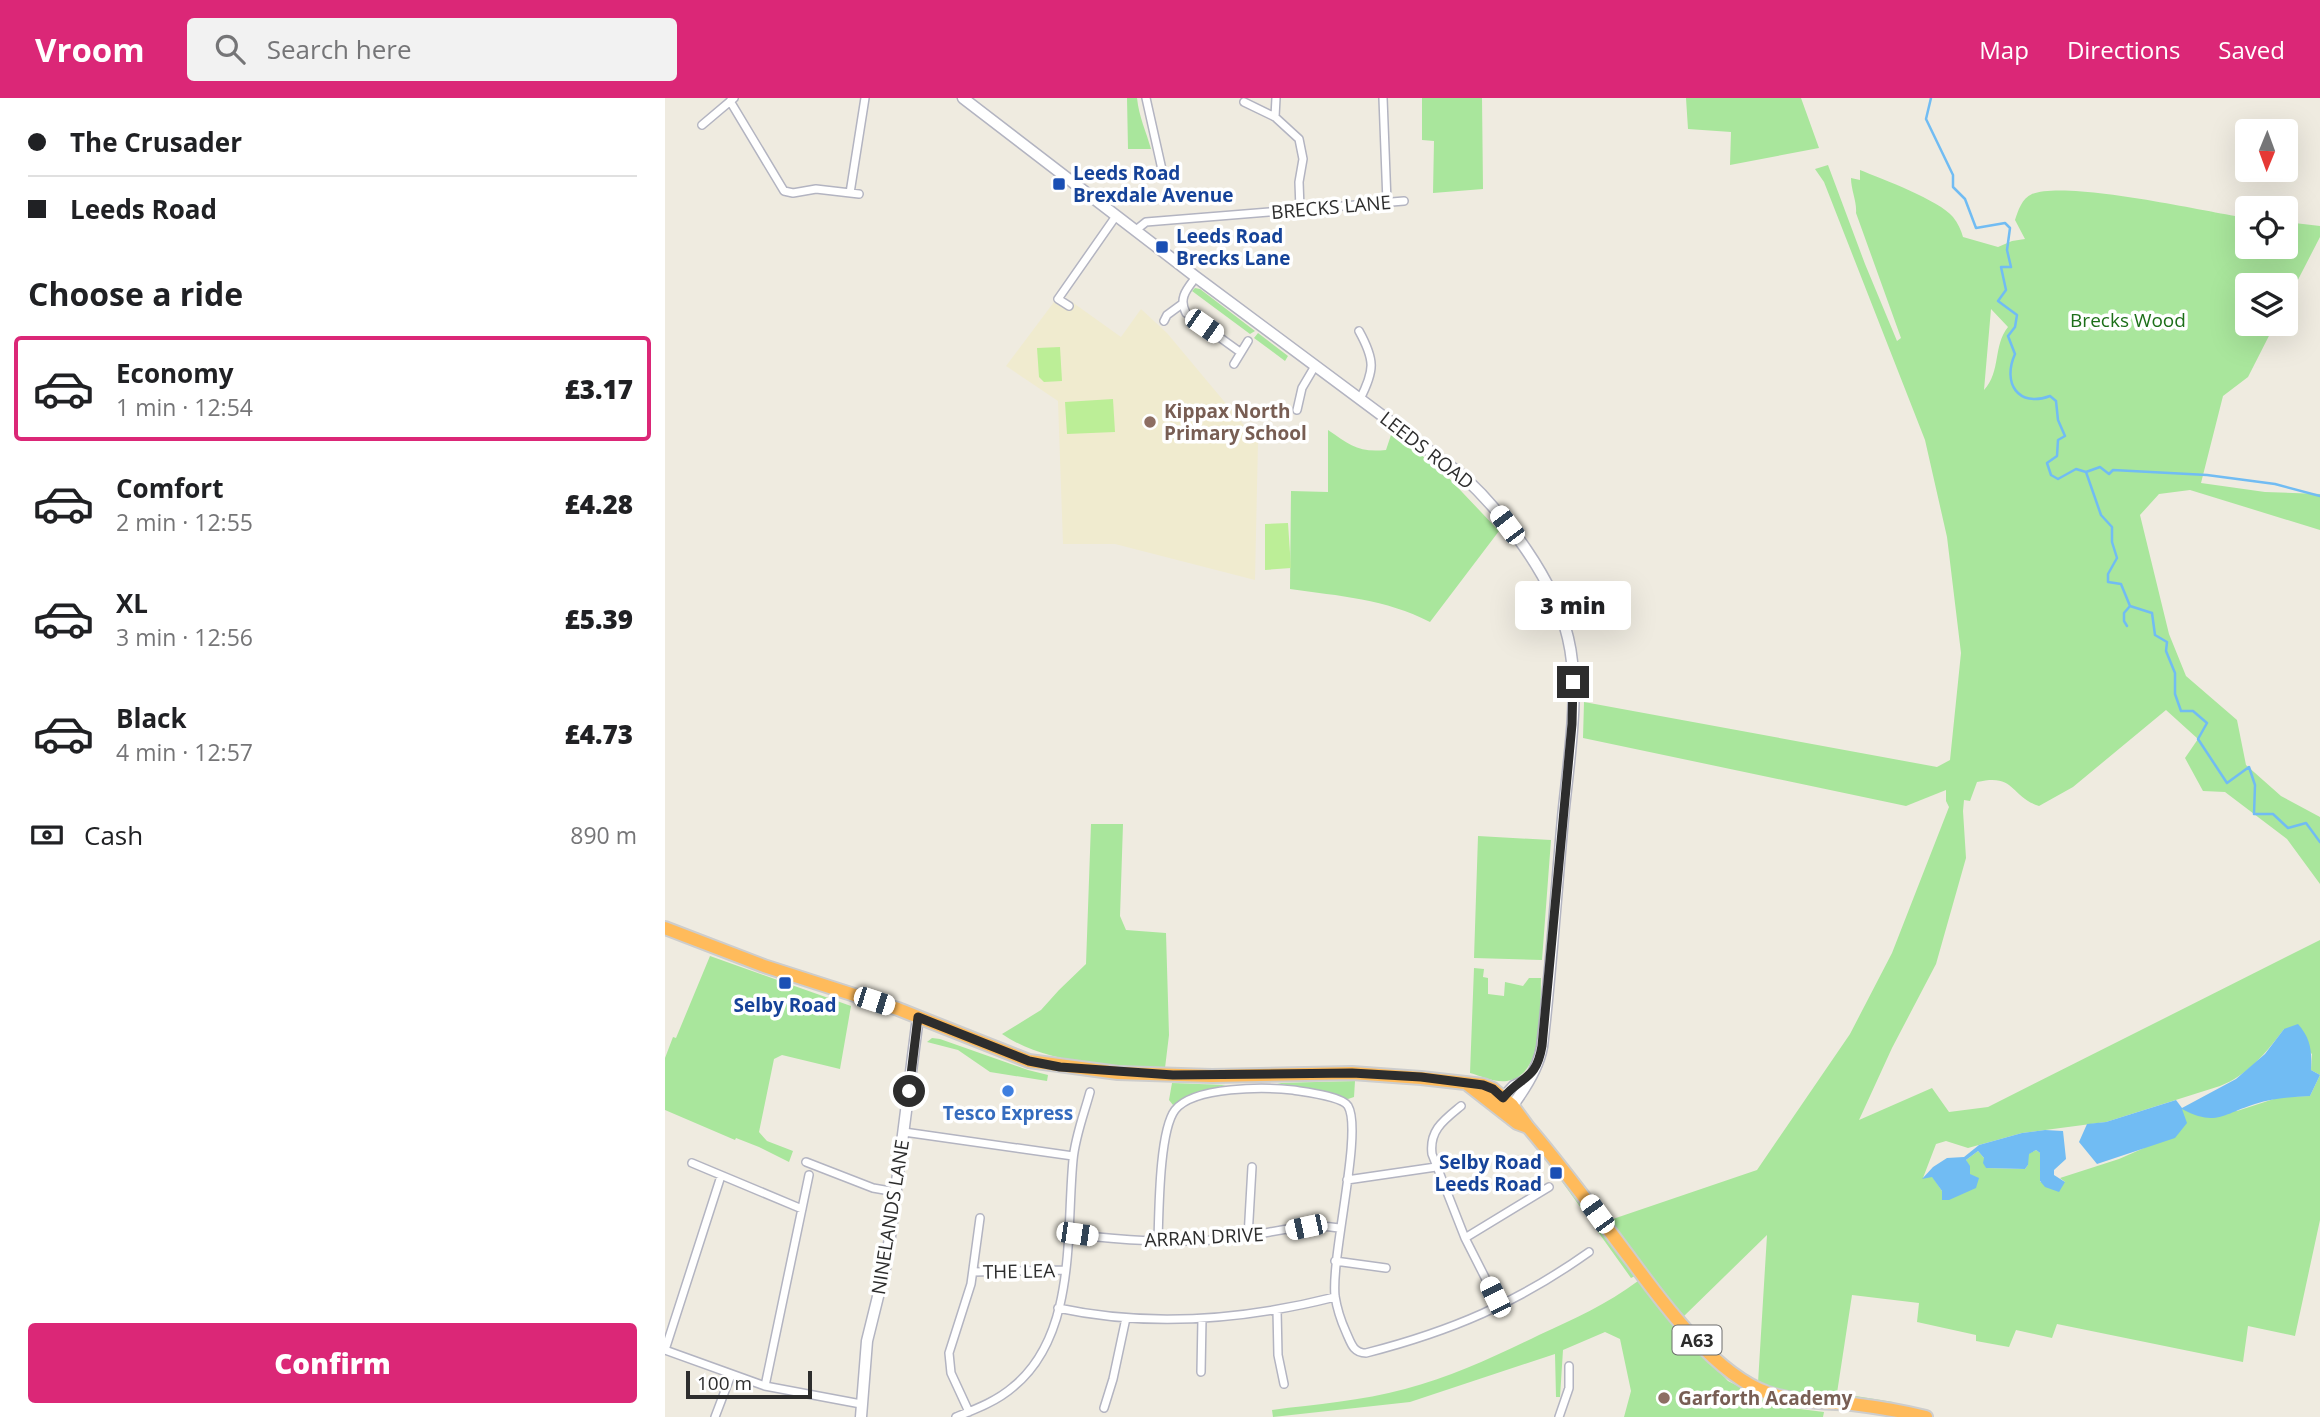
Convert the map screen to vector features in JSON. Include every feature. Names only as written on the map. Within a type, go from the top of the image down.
[{"type":"highway","name":"A63","points":[[666,930],[918,1017],[1019,1058],[1060,1067],[1173,1075],[1352,1073],[1433,1079],[1489,1087],[1517,1124],[1528,1127],[1571,1178],[1662,1301],[1712,1355],[1737,1377],[1754,1388],[1788,1398],[1878,1407],[1926,1417]]},
{"type":"main road","name":"LEEDS ROAD","points":[[963,98],[1196,277],[1462,475],[1492,505],[1551,590],[1568,638],[1572,666],[1572,724],[1543,1042],[1538,1063],[1529,1079],[1517,1084],[1504,1106]]},
{"type":"main road","name":"NINELANDS LANE","points":[[860,1417],[867,1341],[887,1259],[918,1017]]},
{"type":"street","points":[[850,193],[865,98]]},
{"type":"street","points":[[1146,98],[1163,174]]},
{"type":"street","points":[[1275,117],[1276,98]]},
{"type":"street","points":[[1383,98],[1387,202]]},
{"type":"street","points":[[702,125],[732,100],[784,191],[793,193],[816,189],[859,194]]},
{"type":"street","points":[[1244,102],[1275,117],[1302,145],[1300,209]]},
{"type":"street","name":"BRECKS LANE","points":[[1136,230],[1146,222],[1404,201]]},
{"type":"street","points":[[1069,306],[1058,299],[1116,216]]},
{"type":"street","points":[[1196,277],[1183,295],[1182,304],[1186,313],[1240,352]]},
{"type":"street","points":[[1164,321],[1167,315],[1182,304]]},
{"type":"street","points":[[1359,331],[1369,350],[1372,363],[1371,376],[1360,399]]},
{"type":"street","points":[[1234,364],[1248,341]]},
{"type":"street","points":[[1297,410],[1302,388],[1315,366]]},
{"type":"street","points":[[1158,1241],[1161,1171],[1169,1124],[1176,1109],[1197,1097],[1230,1091],[1269,1089],[1308,1093],[1343,1101],[1349,1107],[1352,1125],[1335,1261],[1335,1297],[1353,1347],[1362,1353],[1412,1341],[1500,1307],[1551,1278],[1589,1252]]},
{"type":"street","points":[[956,1417],[1007,1392],[1030,1371],[1047,1345],[1065,1270],[1073,1156],[1090,1092]]},
{"type":"street","points":[[1461,1106],[1438,1125],[1431,1148],[1465,1238],[1500,1307]]},
{"type":"street","points":[[904,1132],[1073,1156]]},
{"type":"street","points":[[806,1162],[873,1188],[896,1192]]},
{"type":"street","points":[[692,1163],[802,1209]]},
{"type":"street","points":[[1248,1237],[1252,1167]]},
{"type":"street","points":[[1347,1180],[1436,1167]]},
{"type":"street","points":[[765,1386],[809,1175]]},
{"type":"street","points":[[721,1176],[665,1350],[765,1386],[861,1404]]},
{"type":"street","points":[[1465,1238],[1549,1187]]},
{"type":"street","points":[[969,1412],[951,1373],[949,1353],[973,1272],[980,1218]]},
{"type":"street","name":"ARRAN DRIVE","points":[[1069,1234],[1113,1239],[1192,1241],[1248,1237],[1306,1227],[1339,1228]]},
{"type":"street","points":[[1335,1261],[1386,1268]]},
{"type":"street","name":"THE LEA","points":[[973,1272],[1065,1270]]},
{"type":"street","points":[[1058,1308],[1126,1318],[1202,1319],[1240,1317],[1335,1297]]},
{"type":"street","points":[[1277,1310],[1278,1355],[1284,1384]]},
{"type":"street","points":[[1104,1408],[1126,1318]]},
{"type":"street","points":[[1201,1372],[1202,1319]]},
{"type":"street","points":[[1559,1417],[1569,1388],[1569,1366]]},
{"type":"street","points":[[715,1417],[731,1374]]},
{"type":"shaded area","name":"Kippax North Primary School","points":[[1054,302],[1066,310],[1072,302],[1121,337],[1141,309],[1167,333],[1258,442],[1255,580],[1115,544],[1063,544],[1058,401],[1006,366]]},
{"type":"green space","points":[[1127,98],[1137,98],[1151,149],[1128,149]]},
{"type":"green space","points":[[1422,98],[1482,98],[1483,189],[1433,193],[1434,141],[1422,140]]},
{"type":"green space","points":[[1686,98],[1801,98],[1819,148],[1730,165],[1731,132],[1688,129]]},
{"type":"green space","name":"Brecks Wood","points":[[1828,165],[1897,341],[1901,338],[1856,213],[1851,178],[1860,180],[1860,170],[1909,190],[1946,210],[1953,217],[1963,237],[1998,247],[2025,239],[2015,220],[2021,205],[2032,194],[2049,191],[2104,194],[2235,216],[2235,259],[2298,259],[2298,223],[2320,226],[2320,237],[2298,280],[2298,273],[2235,273],[2235,336],[2269,336],[2248,377],[2223,396],[2201,483],[2265,492],[2320,494],[2320,530],[2190,490],[2159,494],[2140,515],[2169,634],[2186,676],[2237,720],[2246,765],[2281,796],[2320,817],[2320,884],[2287,839],[2225,792],[2203,791],[2185,758],[2198,739],[2166,710],[2073,787],[2039,806],[2029,802],[2006,783],[1990,780],[1977,782],[1970,801],[1964,800],[1966,858],[1936,964],[1892,1048],[1859,1120],[1932,1088],[1949,1112],[1988,1107],[2320,940],[2320,1075],[2320,1220],[2295,1336],[2248,1326],[2243,1362],[2057,1324],[2052,1338],[2016,1330],[2009,1347],[1976,1341],[1976,1335],[1917,1322],[1919,1303],[1852,1295],[1837,1393],[1893,1402],[1890,1404],[1784,1392],[1758,1383],[1767,1235],[1683,1317],[1610,1220],[1757,1170],[1850,1034],[1892,953],[1949,807],[1946,790],[1906,806],[1583,738],[1584,702],[1937,767],[1950,760],[1961,653],[1947,537],[1925,440],[1824,182],[1815,169]],"holes":[[[1991,309],[2008,327],[2003,334],[1993,375],[1984,390]],[[2284,1029],[2312,1054],[2311,1070],[2320,1075],[2310,1096],[2280,1097],[2237,1111],[2182,1108],[2144,1148],[2060,1178],[2065,1182],[2040,1182],[2040,1153],[2036,1150],[2028,1154],[2028,1165],[2025,1169],[1986,1168],[1984,1158],[1978,1151],[1966,1160],[1969,1174],[1942,1191],[1932,1176],[1923,1178],[1936,1144],[1946,1141],[1968,1148],[2022,1133],[2106,1122],[2220,1086],[2248,1069]]]},
{"type":"green space","points":[[1195,288],[1255,331],[1250,334],[1192,291]]},
{"type":"green space","points":[[1258,333],[1288,356],[1285,361],[1254,338]]},
{"type":"green space","points":[[1060,347],[1062,381],[1044,382],[1039,377],[1037,348]]},
{"type":"green space","points":[[1113,399],[1115,432],[1067,434],[1065,402]]},
{"type":"green space","points":[[1328,430],[1355,447],[1377,451],[1386,450],[1392,432],[1444,473],[1499,531],[1430,622],[1379,603],[1290,589],[1291,491],[1328,492]]},
{"type":"green space","points":[[1288,523],[1291,568],[1265,570],[1265,524]]},
{"type":"green space","points":[[1091,824],[1123,824],[1120,916],[1126,930],[1166,933],[1169,1035],[1165,1068],[1059,1058],[1020,1044],[1002,1034],[1041,1010],[1086,964]]},
{"type":"green space","points":[[1478,836],[1551,840],[1542,960],[1474,958]]},
{"type":"green space","points":[[710,956],[851,1006],[840,1069],[782,1055],[774,1059],[759,1132],[767,1141],[793,1151],[789,1162],[759,1147],[736,1138],[735,1140],[665,1110],[665,1058]]},
{"type":"green space","points":[[1474,968],[1484,969],[1483,977],[1488,978],[1488,994],[1504,996],[1505,982],[1523,986],[1529,978],[1541,978],[1540,1022],[1534,1054],[1528,1067],[1519,1076],[1507,1081],[1470,1073]]},
{"type":"green space","points":[[932,1038],[1048,1075],[1047,1081],[990,1072],[958,1050],[927,1042]]},
{"type":"green space","points":[[1355,1081],[1354,1097],[1348,1099],[1277,1083]]},
{"type":"green space","points":[[1172,1083],[1226,1085],[1197,1092],[1173,1105],[1169,1100]]},
{"type":"green space","points":[[1543,1155],[1635,1276],[1631,1278]]},
{"type":"green space","points":[[1638,1281],[1661,1310],[1728,1381],[1764,1399],[1767,1405],[1824,1412],[1823,1417],[1624,1417],[1631,1391],[1620,1339],[1605,1332],[1563,1350],[1560,1397],[1556,1397],[1555,1354],[1410,1402],[1273,1417],[1272,1410],[1389,1393],[1457,1372],[1578,1317]]},
{"type":"water","points":[[2298,1024],[2310,1045],[2311,1070],[2320,1075],[2310,1096],[2269,1100],[2212,1118],[2182,1109],[2187,1123],[2175,1138],[2097,1164],[2079,1142],[2087,1124],[2106,1122],[2176,1100],[2182,1108],[2236,1079],[2265,1054],[2284,1029]]},
{"type":"water","points":[[2063,1131],[2066,1159],[2054,1170],[2054,1175],[2065,1182],[2059,1192],[2045,1187],[2040,1181],[2040,1153],[2036,1150],[2029,1154],[2025,1169],[1986,1168],[1984,1158],[1978,1151],[1966,1160],[1970,1166],[1970,1174],[1979,1178],[1976,1188],[1949,1200],[1942,1200],[1942,1191],[1932,1177],[1922,1179],[1933,1167],[1947,1158],[1964,1157],[1979,1145],[2022,1133]]},
{"type":"waterway","points":[[1931,98],[1926,119],[1953,175],[1953,187],[1965,199],[1976,228],[2005,223],[2010,228],[2007,250],[2011,267],[2001,267],[2006,290],[1998,301],[2017,315],[2015,327],[2008,336],[2015,354],[2010,374],[2012,383],[2021,396],[2029,399],[2050,396],[2056,401],[2058,420],[2065,436],[2058,440],[2057,456],[2047,463],[2051,475],[2058,479],[2076,469],[2086,472],[2101,515],[2112,527],[2112,542],[2117,558],[2108,574],[2108,582],[2121,584],[2130,606],[2152,613],[2155,635],[2167,642],[2166,651],[2175,673],[2175,694],[2181,711],[2193,711],[2207,723],[2198,739],[2227,783],[2249,767],[2255,785],[2254,814],[2273,814],[2288,828],[2306,823],[2320,842]]},
{"type":"waterway","points":[[2086,472],[2100,467],[2109,474],[2113,470],[2207,475],[2275,484],[2320,496]]},
{"type":"waterway","points":[[2127,626],[2124,613],[2130,606]]},
{"type":"place","name":"Leeds Road Brexdale Avenue","points":[[1059,184]]},
{"type":"place","name":"Leeds Road Brecks Lane","points":[[1162,247]]},
{"type":"place","name":"Kippax North Primary School","points":[[1150,422]]},
{"type":"place","name":"Selby Road","points":[[785,983]]},
{"type":"place","name":"Tesco Express","points":[[1008,1091]]},
{"type":"place","name":"Selby Road Leeds Road","points":[[1556,1173]]},
{"type":"place","name":"Garforth Academy","points":[[1664,1398]]},
{"type":"route","points":[[909,1091],[918,1017],[1010,1055],[1060,1067],[1118,1073],[1212,1076],[1384,1074],[1483,1085],[1503,1098],[1517,1084],[1529,1079],[1541,1053],[1572,724],[1573,682]]}]
